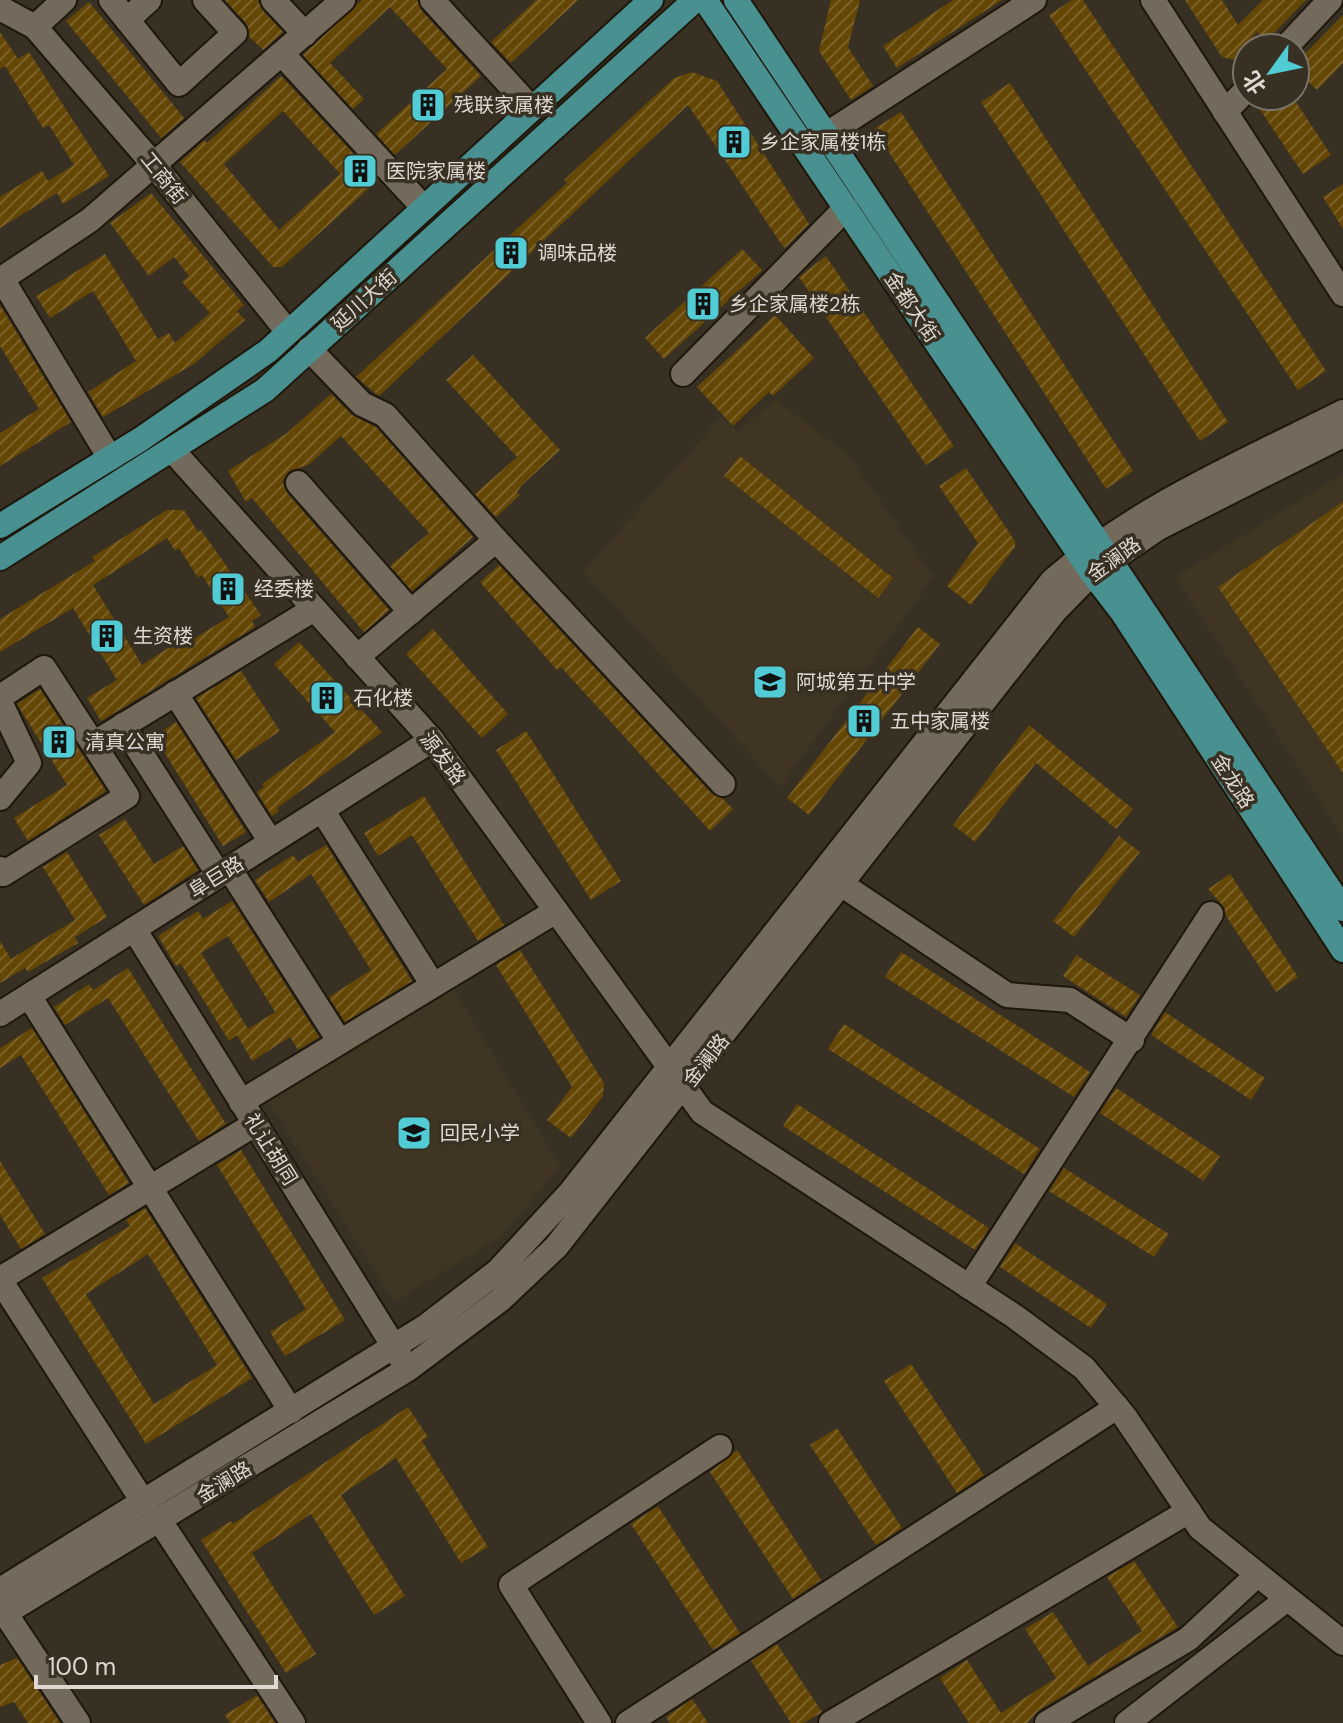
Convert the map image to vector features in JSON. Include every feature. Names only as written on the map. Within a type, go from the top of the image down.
[{"type":"main road","name":"延川大街","points":[[0,526],[224,384],[288,332],[651,0]]},
{"type":"main road","name":"延川大街","points":[[0,558],[265,390],[695,0]]},
{"type":"main road","name":"金都大街","points":[[705,0],[846,208],[1131,607]]},
{"type":"main road","name":"金都大街","points":[[736,0],[827,134],[1097,558]]},
{"type":"main road","name":"金龙路","points":[[1131,607],[1343,909]]},
{"type":"main road","name":"金龙路","points":[[1131,607],[1343,950]]},
{"type":"street","points":[[0,8],[35,27],[64,0]]},
{"type":"street","points":[[111,0],[179,84],[235,33],[205,0]]},
{"type":"street","points":[[127,20],[149,0]]},
{"type":"street","points":[[273,0],[305,34]]},
{"type":"street","points":[[110,458],[1,280],[90,220],[343,0]]},
{"type":"street","points":[[432,0],[532,109]]},
{"type":"street","points":[[827,134],[1034,0]]},
{"type":"street","points":[[1153,0],[1343,294]]},
{"type":"street","points":[[1300,32],[1330,0]]},
{"type":"street","name":"工商街","points":[[35,27],[154,165],[288,332]]},
{"type":"street","points":[[282,54],[424,208]]},
{"type":"street","points":[[1225,112],[1231,106]]},
{"type":"street","points":[[683,374],[846,208]]},
{"type":"street","points":[[309,349],[362,404],[385,415],[496,540],[723,784]]},
{"type":"street","name":"金澜路","points":[[152,1512],[291,1411],[394,1347],[476,1290],[528,1240],[677,1078],[841,884],[1097,558],[1173,498],[1343,412]]},
{"type":"street","name":"金澜路","points":[[2,1607],[152,1512],[408,1369],[500,1300],[556,1247],[955,701],[1053,580],[1343,435]]},
{"type":"street","name":"源发路","points":[[173,451],[432,740],[702,1112],[969,1287],[1057,1346],[1084,1368],[1117,1407],[1200,1528],[1343,1643]]},
{"type":"street","points":[[298,483],[411,612]]},
{"type":"street","points":[[357,657],[496,540]]},
{"type":"street","points":[[93,744],[314,609]]},
{"type":"street","points":[[0,798],[29,763],[0,699],[44,668],[127,796],[3,874],[0,869]]},
{"type":"street","points":[[175,693],[271,842]]},
{"type":"street","points":[[123,725],[340,1042]]},
{"type":"street","name":"阜巨路","points":[[0,1014],[432,740]]},
{"type":"street","points":[[322,810],[433,985]]},
{"type":"street","points":[[841,884],[1007,995],[1070,1000],[1132,1040]]},
{"type":"street","points":[[241,1102],[556,911]]},
{"type":"street","points":[[969,1287],[1211,914]]},
{"type":"street","name":"礼让胡同","points":[[134,929],[408,1369]]},
{"type":"street","points":[[29,996],[291,1411]]},
{"type":"street","points":[[255,1124],[0,1279],[293,1723]]},
{"type":"street","points":[[628,1723],[1117,1407]]},
{"type":"street","points":[[599,1723],[511,1585],[720,1447]]},
{"type":"street","points":[[831,1723],[1189,1511]]},
{"type":"street","points":[[1047,1723],[1188,1639],[1256,1576]]},
{"type":"street","points":[[1127,1723],[1287,1599]]},
{"type":"street","points":[[2,1607],[78,1723]]},
{"type":"shaded area","name":"阿城第五中学","points":[[775,399],[849,456],[934,577],[780,787],[583,571],[721,417],[738,432]]},
{"type":"shaded area","points":[[1343,474],[1343,837],[1175,577]]},
{"type":"shaded area","name":"回民小学","points":[[451,984],[561,1167],[499,1238],[394,1302],[266,1099]]},
{"type":"building","points":[[225,0],[258,0],[262,10],[283,32],[263,50],[249,36],[246,23]]},
{"type":"building","name":"残联家属楼","points":[[362,0],[417,0],[421,10],[481,76],[395,155],[376,134],[447,69],[390,7],[330,63],[364,99],[353,109],[303,55]]},
{"type":"building","points":[[536,0],[578,0],[511,63],[491,42]]},
{"type":"building","points":[[831,0],[860,0],[848,47],[873,86],[851,100],[819,51]]},
{"type":"building","points":[[953,0],[1002,0],[897,68],[883,46]]},
{"type":"building","points":[[1072,0],[1083,0],[1326,371],[1298,390],[1049,15]]},
{"type":"building","points":[[1185,0],[1222,0],[1238,25],[1263,0],[1306,0],[1275,32],[1231,32],[1231,59],[1222,57]]},
{"type":"building","points":[[89,2],[184,118],[161,138],[66,21]]},
{"type":"building","points":[[1343,15],[1343,63],[1317,90],[1311,84],[1311,48]]},
{"type":"building","points":[[0,32],[18,59],[29,52],[109,176],[63,204],[57,193],[0,228],[0,197],[42,171],[48,181],[74,165],[49,125],[43,128],[5,66],[0,69]]},
{"type":"building","points":[[692,72],[717,81],[809,224],[788,245],[784,248],[688,105],[379,396],[356,377],[567,183],[564,180],[674,78]]},
{"type":"building","name":"医院家属楼","points":[[281,76],[378,180],[282,267],[273,267],[180,162],[204,140],[207,143]],"holes":[[[283,111],[340,174],[279,230],[224,164]]]},
{"type":"building","points":[[1010,83],[1228,422],[1200,441],[981,102]]},
{"type":"building","points":[[901,112],[1133,471],[1106,489],[874,129]]},
{"type":"building","points":[[1262,112],[1303,112],[1331,155],[1303,174]]},
{"type":"building","points":[[1343,184],[1343,229],[1323,197]]},
{"type":"building","points":[[151,193],[244,305],[237,311],[245,320],[194,364],[103,417],[88,392],[136,361],[93,291],[50,318],[36,296],[105,254],[158,339],[169,333],[175,343],[210,313],[182,282],[189,276],[174,257],[149,276],[110,223]]},
{"type":"building","name":"乡企家属楼2栋","points":[[742,249],[762,270],[664,359],[645,338]]},
{"type":"building","points":[[826,256],[954,446],[926,465],[799,277]]},
{"type":"building","points":[[0,305],[71,422],[0,466],[0,433],[39,409],[0,346]]},
{"type":"building","points":[[775,315],[814,358],[773,396],[769,392],[733,426],[697,387]]},
{"type":"building","points":[[473,355],[560,450],[522,485],[517,492],[520,495],[496,517],[475,494],[517,457],[446,380]]},
{"type":"building","points":[[331,394],[352,415],[376,427],[473,537],[412,591],[390,566],[429,533],[341,436],[308,465],[289,471],[282,481],[287,493],[389,610],[364,632],[252,498],[246,502],[228,471],[287,433]]},
{"type":"building","points":[[740,456],[893,578],[878,598],[724,476]]},
{"type":"building","points":[[966,468],[1015,541],[1015,547],[971,605],[947,586],[978,543],[939,486]]},
{"type":"building","points":[[1343,502],[1343,773],[1218,587]]},
{"type":"building","points":[[167,510],[184,510],[261,615],[252,621],[255,627],[101,721],[87,698],[117,680],[73,608],[0,652],[0,619],[95,561],[92,557]],"holes":[[[167,538],[175,551],[179,548],[198,578],[202,575],[229,617],[179,648],[176,643],[142,665],[93,585]]]},
{"type":"building","points":[[499,565],[712,794],[733,809],[710,831],[561,667],[557,670],[480,582]]},
{"type":"building","name":"五中家属楼","points":[[918,627],[940,644],[809,815],[787,798]]},
{"type":"building","points":[[433,629],[508,714],[482,738],[406,654]]},
{"type":"building","name":"石化楼","points":[[299,642],[382,732],[277,808],[279,811],[272,816],[257,792],[264,787],[262,784],[335,732],[274,664]]},
{"type":"building","points":[[241,671],[280,731],[236,760],[196,698]]},
{"type":"building","name":"清真公寓","points":[[40,689],[106,791],[28,841],[14,818],[67,785],[17,704]]},
{"type":"building","points":[[176,722],[246,832],[223,846],[154,736]]},
{"type":"building","points":[[1029,725],[1133,809],[1116,829],[1036,763],[975,842],[953,825]]},
{"type":"building","points":[[526,731],[621,881],[591,900],[496,750]]},
{"type":"building","points":[[424,796],[504,925],[478,941],[412,835],[378,856],[364,833]]},
{"type":"building","points":[[125,819],[154,864],[183,846],[198,870],[144,905],[99,835]]},
{"type":"building","points":[[1119,836],[1140,852],[1074,937],[1053,921]]},
{"type":"building","points":[[326,845],[412,981],[345,1022],[329,997],[371,970],[311,874],[269,902],[255,880],[293,855],[298,862]]},
{"type":"building","points":[[67,852],[107,917],[75,937],[78,943],[28,972],[25,968],[0,983],[0,941],[11,959],[75,920],[43,867]]},
{"type":"building","points":[[1230,874],[1298,977],[1276,992],[1226,916],[1224,907],[1208,889]]},
{"type":"building","points":[[232,901],[319,1037],[298,1050],[290,1037],[252,1061],[237,1035],[229,1041],[181,964],[176,966],[158,936],[198,911],[203,919]],"holes":[[[228,936],[275,1012],[248,1029],[201,953]]]},
{"type":"building","points":[[520,950],[604,1083],[603,1096],[571,1138],[547,1120],[572,1087],[496,965]]},
{"type":"building","points":[[901,952],[1090,1072],[1074,1097],[885,977]]},
{"type":"building","points":[[1076,955],[1140,995],[1126,1017],[1063,976]]},
{"type":"building","points":[[128,968],[226,1124],[199,1141],[108,998],[65,1025],[54,1007],[89,984],[93,990]]},
{"type":"building","points":[[1165,1012],[1265,1078],[1251,1100],[1151,1035]]},
{"type":"building","points":[[844,1024],[1040,1149],[1024,1174],[828,1049]]},
{"type":"building","points":[[32,1028],[129,1183],[109,1195],[21,1055],[0,1068],[0,1048]]},
{"type":"building","points":[[1116,1088],[1220,1156],[1204,1181],[1100,1113]]},
{"type":"building","points":[[797,1104],[989,1228],[975,1250],[783,1126]]},
{"type":"building","points":[[241,1150],[345,1320],[285,1356],[270,1332],[306,1309],[217,1165]]},
{"type":"building","points":[[0,1161],[45,1234],[21,1249],[0,1215]]},
{"type":"building","points":[[1064,1168],[1169,1234],[1154,1257],[1049,1191]]},
{"type":"building","points":[[145,1208],[252,1378],[146,1444],[42,1278],[130,1226],[126,1220]],"holes":[[[148,1254],[217,1365],[154,1404],[86,1294]]]},
{"type":"building","points":[[1015,1243],[1107,1304],[1091,1328],[1000,1267]]},
{"type":"building","points":[[911,1364],[984,1475],[957,1493],[884,1381]]},
{"type":"building","points":[[408,1407],[428,1437],[422,1441],[488,1547],[461,1563],[396,1458],[341,1495],[405,1596],[374,1615],[311,1514],[252,1553],[316,1654],[286,1673],[201,1540],[231,1521],[233,1524]]},
{"type":"building","points":[[837,1428],[902,1528],[876,1545],[810,1445]]},
{"type":"building","points":[[737,1450],[821,1580],[793,1599],[710,1472]]},
{"type":"building","points":[[658,1506],[740,1633],[713,1650],[631,1524]]},
{"type":"building","points":[[1134,1561],[1178,1627],[1039,1710],[1027,1723],[969,1723],[940,1678],[967,1660],[1001,1713],[1056,1678],[1025,1629],[1053,1612],[1088,1666],[1142,1631],[1107,1577]]},
{"type":"building","points":[[777,1644],[822,1712],[804,1723],[791,1723],[751,1661]]},
{"type":"building","points":[[17,1658],[60,1723],[28,1723],[14,1702],[0,1707],[0,1665]]},
{"type":"building","points":[[257,1695],[275,1723],[230,1723],[225,1715]]},
{"type":"building","points":[[692,1699],[708,1723],[670,1723],[666,1717]]},
{"type":"place","name":"残联家属楼","points":[[428,105]]},
{"type":"place","name":"乡企家属楼1栋","points":[[734,142]]},
{"type":"place","name":"医院家属楼","points":[[360,171]]},
{"type":"place","name":"调味品楼","points":[[511,253]]},
{"type":"place","name":"乡企家属楼2栋","points":[[703,304]]},
{"type":"place","name":"经委楼","points":[[228,589]]},
{"type":"place","name":"生资楼","points":[[107,636]]},
{"type":"place","name":"阿城第五中学","points":[[770,682]]},
{"type":"place","name":"石化楼","points":[[327,698]]},
{"type":"place","name":"五中家属楼","points":[[864,721]]},
{"type":"place","name":"清真公寓","points":[[59,742]]},
{"type":"place","name":"回民小学","points":[[414,1133]]}]
